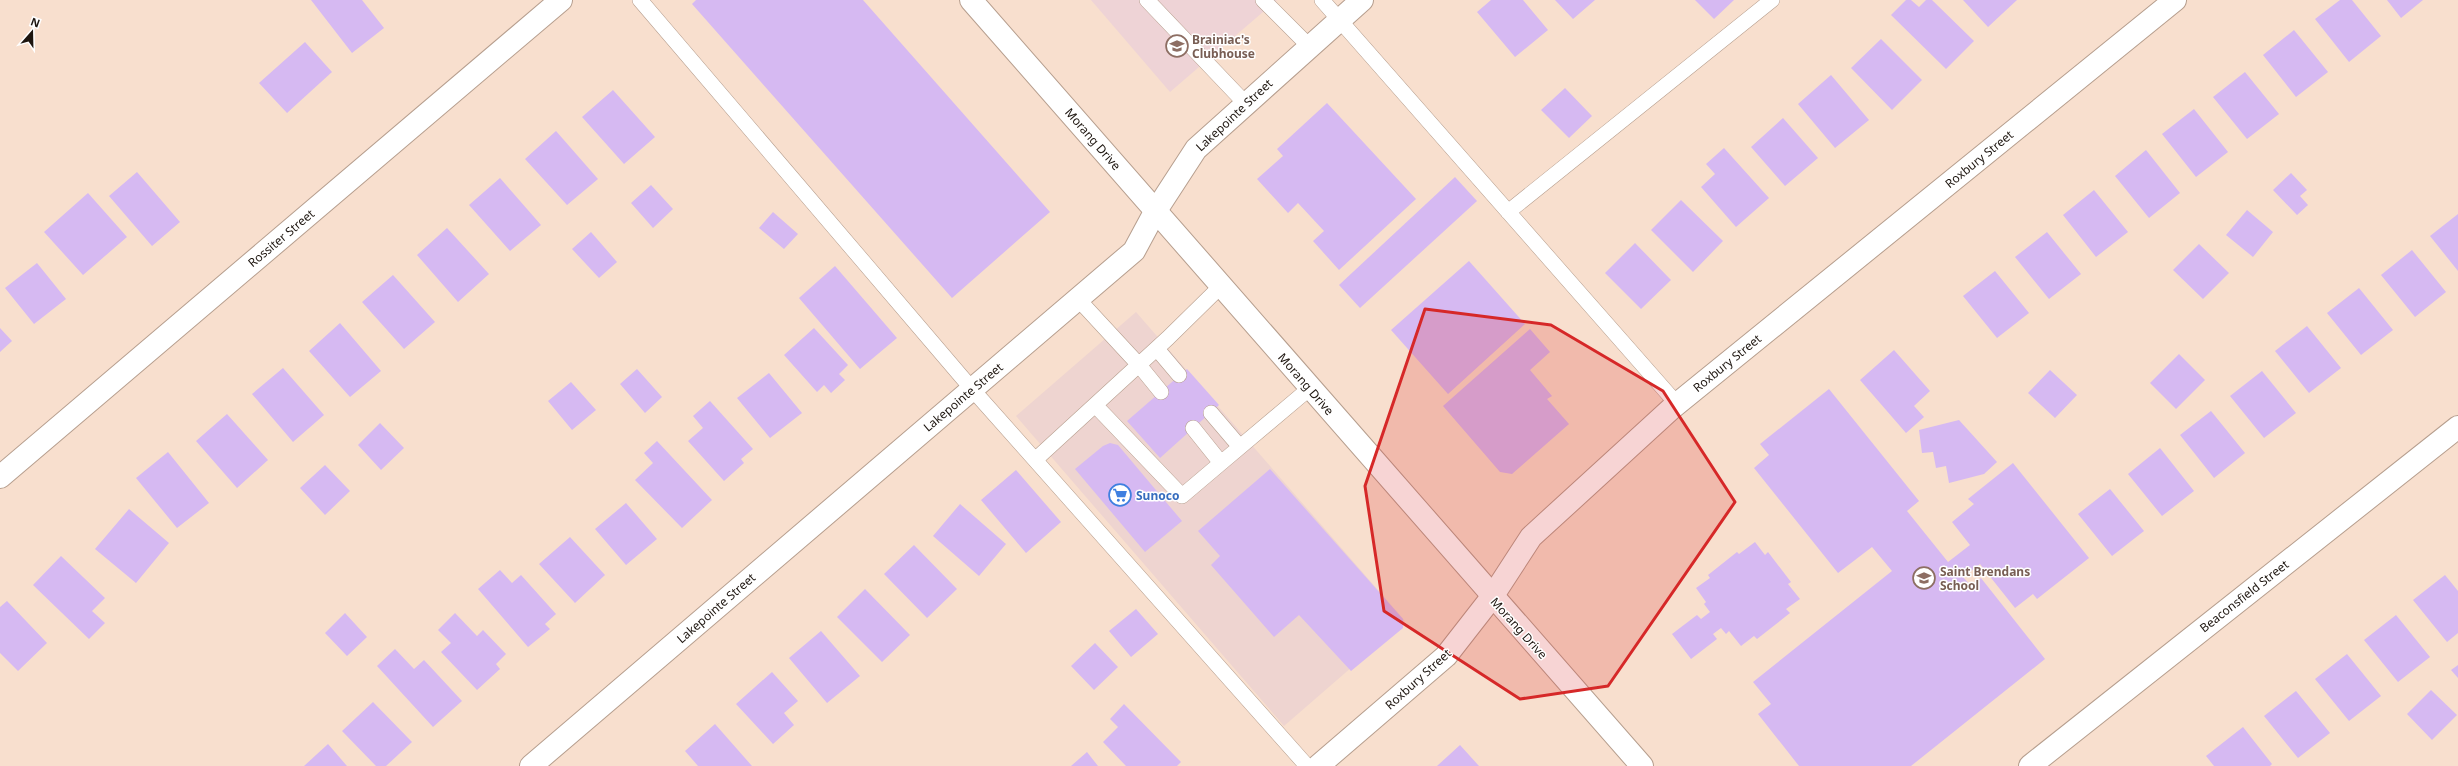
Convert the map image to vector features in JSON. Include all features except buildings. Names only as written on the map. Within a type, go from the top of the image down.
[{"type":"street","name":"Rossiter Street","points":[[0,477],[562,0]]},
{"type":"street","name":"Morang Drive","points":[[972,0],[1155,212],[1642,766]]},
{"type":"street","name":"Lakepointe Street","points":[[531,766],[1134,251],[1155,212],[1196,149],[1339,19],[1362,0]]},
{"type":"street","name":"Roxbury Street","points":[[1318,766],[1446,656],[1492,597],[1531,537],[1677,404],[2175,0]]},
{"type":"street","name":"Beaconsfield Street","points":[[2030,766],[2458,427]]},
{"type":"lane","points":[[640,0],[972,389],[1307,766]]},
{"type":"lane","points":[[1148,0],[1246,104]]},
{"type":"lane","points":[[1263,0],[1309,46]]},
{"type":"lane","points":[[1322,0],[1677,404]]},
{"type":"lane","points":[[1508,212],[1772,0]]},
{"type":"lane","points":[[1035,460],[1157,349],[1221,286]]},
{"type":"lane","points":[[1078,299],[1139,365],[1161,392]]},
{"type":"lane","points":[[1157,349],[1179,375]]},
{"type":"lane","points":[[1095,404],[1182,496],[1310,388]]},
{"type":"lane","points":[[1211,412],[1240,447]]},
{"type":"lane","points":[[1193,428],[1221,463]]},
{"type":"highlighted area","points":[[1425,309],[1551,325],[1663,391],[1735,502],[1608,686],[1520,699],[1384,611],[1365,486]]},
{"type":"shaded area","name":"Brainiac's Clubhouse","points":[[1091,0],[1277,0],[1170,92]]},
{"type":"shaded area","points":[[1136,312],[1405,621],[1284,726],[1016,416]]},
{"type":"place","name":"Brainiac's Clubhouse","points":[[1177,46]]},
{"type":"place","name":"Sunoco","points":[[1120,495]]},
{"type":"place","name":"Saint Brendans School","points":[[1924,578]]}]
